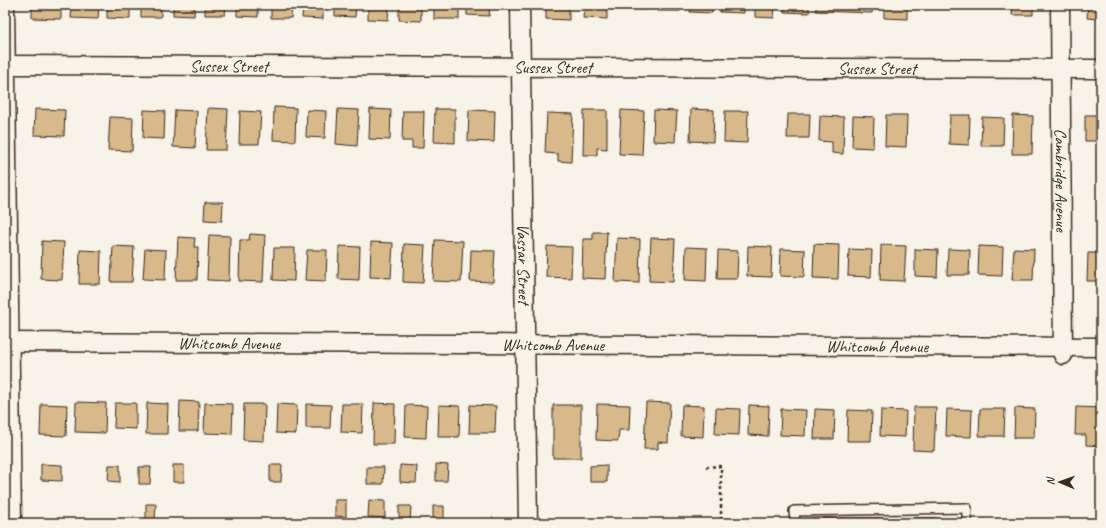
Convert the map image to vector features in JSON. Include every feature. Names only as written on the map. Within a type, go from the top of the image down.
[{"type":"street","points":[[5,5],[7,342],[12,523]]},
{"type":"street","name":"Vassar Street","points":[[520,5],[528,523]]},
{"type":"street","name":"Cambridge Avenue","points":[[1060,5],[1063,351]]},
{"type":"street","name":"Sussex Street","points":[[6,65],[1101,69]]},
{"type":"street","name":"Whitcomb Avenue","points":[[7,342],[525,344],[1063,351],[1101,347]]},
{"type":"lane","points":[[795,523],[794,511],[967,508],[968,523]]},
{"type":"path","points":[[706,467],[721,466],[721,523]]},
{"type":"building","points":[[32,5],[61,5],[61,19],[32,18]]},
{"type":"building","points":[[72,5],[99,5],[98,19],[71,18]]},
{"type":"building","points":[[107,5],[130,5],[130,19],[107,18]]},
{"type":"building","points":[[141,5],[161,5],[161,17],[141,17]]},
{"type":"building","points":[[173,5],[195,5],[194,16],[173,15]]},
{"type":"building","points":[[205,5],[226,5],[225,15],[205,15]]},
{"type":"building","points":[[237,5],[258,5],[258,17],[237,16]]},
{"type":"building","points":[[271,5],[292,5],[291,18],[271,18]]},
{"type":"building","points":[[303,5],[323,5],[323,19],[302,18]]},
{"type":"building","points":[[335,5],[356,5],[355,17],[335,16]]},
{"type":"building","points":[[368,5],[389,5],[388,20],[368,19]]},
{"type":"building","points":[[399,5],[421,5],[421,21],[399,20]]},
{"type":"building","points":[[434,5],[459,5],[459,19],[434,19]]},
{"type":"building","points":[[467,5],[490,5],[489,16],[467,15]]},
{"type":"building","points":[[546,5],[569,5],[569,20],[546,19]]},
{"type":"building","points":[[584,5],[607,5],[607,19],[583,18]]},
{"type":"building","points":[[621,5],[644,5],[644,10],[620,9]]},
{"type":"building","points":[[657,5],[680,5],[680,11],[657,11]]},
{"type":"building","points":[[690,5],[712,5],[712,13],[690,12]]},
{"type":"building","points":[[721,5],[744,5],[744,13],[720,12]]},
{"type":"building","points":[[755,5],[775,5],[774,18],[755,17]]},
{"type":"building","points":[[785,5],[809,5],[809,13],[784,12]]},
{"type":"building","points":[[816,5],[873,5],[872,13],[816,11]]},
{"type":"building","points":[[884,5],[907,5],[907,19],[884,18]]},
{"type":"building","points":[[1013,5],[1033,5],[1033,15],[1012,15]]},
{"type":"building","points":[[1088,5],[1101,5],[1101,19],[1087,18]]},
{"type":"building","points":[[274,107],[296,108],[295,141],[273,140]]},
{"type":"building","points":[[208,108],[228,109],[226,150],[206,150]]},
{"type":"building","points":[[35,109],[65,110],[64,136],[34,135]]},
{"type":"building","points":[[338,109],[359,110],[357,146],[336,144]]},
{"type":"building","points":[[370,109],[391,110],[390,140],[369,139]]},
{"type":"building","points":[[435,109],[455,109],[455,143],[434,142]]},
{"type":"building","points":[[691,109],[714,110],[713,142],[690,141]]},
{"type":"building","points":[[144,110],[165,111],[164,139],[143,138]]},
{"type":"building","points":[[175,110],[197,111],[195,148],[173,147]]},
{"type":"building","points":[[307,110],[326,111],[325,138],[306,137]]},
{"type":"building","points":[[469,110],[495,111],[494,142],[468,141]]},
{"type":"building","points":[[584,110],[607,110],[607,149],[597,148],[597,155],[583,155]]},
{"type":"building","points":[[621,110],[644,111],[642,155],[619,154]]},
{"type":"building","points":[[654,110],[677,111],[675,142],[653,141]]},
{"type":"building","points":[[240,111],[261,112],[259,144],[239,144]]},
{"type":"building","points":[[403,111],[424,111],[423,148],[412,148],[412,141],[402,141]]},
{"type":"building","points":[[725,111],[748,111],[747,143],[724,142]]},
{"type":"building","points":[[547,113],[573,114],[571,162],[558,161],[558,154],[545,153]]},
{"type":"building","points":[[788,114],[810,114],[809,138],[787,138]]},
{"type":"building","points":[[886,115],[907,115],[906,147],[885,146]]},
{"type":"building","points":[[950,115],[970,115],[969,145],[949,144]]},
{"type":"building","points":[[1013,115],[1033,116],[1032,154],[1012,154]]},
{"type":"building","points":[[1085,115],[1101,115],[1101,141],[1085,141]]},
{"type":"building","points":[[820,116],[844,117],[843,154],[832,153],[832,142],[819,141]]},
{"type":"building","points":[[853,116],[874,117],[873,148],[852,147]]},
{"type":"building","points":[[110,117],[133,118],[132,151],[108,150]]},
{"type":"building","points":[[982,117],[1004,118],[1003,146],[981,146]]},
{"type":"building","points":[[205,202],[223,202],[222,221],[204,220]]},
{"type":"building","points":[[593,232],[607,232],[605,279],[582,278],[583,239],[593,239]]},
{"type":"building","points":[[250,234],[265,235],[263,282],[239,281],[240,240],[249,240]]},
{"type":"building","points":[[209,235],[230,236],[229,281],[207,280]]},
{"type":"building","points":[[178,237],[195,238],[194,247],[198,247],[197,280],[176,280]]},
{"type":"building","points":[[617,238],[640,239],[639,283],[615,282]]},
{"type":"building","points":[[651,238],[675,239],[673,282],[649,281]]},
{"type":"building","points":[[435,240],[463,241],[461,282],[433,281]]},
{"type":"building","points":[[42,241],[64,242],[62,280],[41,279]]},
{"type":"building","points":[[371,242],[393,243],[391,278],[370,277]]},
{"type":"building","points":[[404,244],[425,245],[423,283],[403,282]]},
{"type":"building","points":[[814,244],[839,245],[838,279],[813,278]]},
{"type":"building","points":[[881,245],[906,246],[904,281],[880,280]]},
{"type":"building","points":[[113,246],[134,247],[132,282],[111,282]]},
{"type":"building","points":[[339,246],[360,247],[359,280],[338,279]]},
{"type":"building","points":[[547,246],[572,247],[571,278],[546,277]]},
{"type":"building","points":[[748,246],[772,247],[771,277],[747,276]]},
{"type":"building","points":[[979,246],[1003,247],[1002,276],[978,275]]},
{"type":"building","points":[[686,247],[707,248],[706,281],[685,280]]},
{"type":"building","points":[[274,248],[295,248],[294,281],[273,280]]},
{"type":"building","points":[[1014,248],[1034,249],[1033,280],[1012,280]]},
{"type":"building","points":[[145,249],[166,250],[165,280],[143,279]]},
{"type":"building","points":[[781,249],[805,250],[804,277],[780,276]]},
{"type":"building","points":[[849,249],[872,250],[871,277],[848,276]]},
{"type":"building","points":[[915,249],[938,250],[937,277],[915,276]]},
{"type":"building","points":[[948,249],[970,250],[969,275],[947,275]]},
{"type":"building","points":[[80,250],[101,251],[100,284],[79,284]]},
{"type":"building","points":[[307,250],[327,250],[326,281],[305,280]]},
{"type":"building","points":[[471,250],[495,251],[493,282],[470,281]]},
{"type":"building","points":[[718,250],[738,251],[737,279],[717,279]]},
{"type":"building","points":[[1088,253],[1101,253],[1101,281],[1087,281]]},
{"type":"building","points":[[180,401],[199,402],[198,431],[179,431]]},
{"type":"building","points":[[76,402],[106,403],[105,433],[75,432]]},
{"type":"building","points":[[646,402],[670,403],[668,443],[658,442],[658,449],[644,449]]},
{"type":"building","points":[[115,403],[136,403],[136,429],[114,428]]},
{"type":"building","points":[[147,403],[168,404],[167,434],[146,434]]},
{"type":"building","points":[[205,403],[233,404],[232,434],[204,433]]},
{"type":"building","points":[[374,403],[395,404],[394,444],[373,444]]},
{"type":"building","points":[[41,404],[67,405],[66,436],[40,435]]},
{"type":"building","points":[[244,404],[265,404],[264,441],[243,440]]},
{"type":"building","points":[[277,404],[297,405],[296,434],[276,433]]},
{"type":"building","points":[[306,404],[331,405],[330,428],[306,428]]},
{"type":"building","points":[[342,404],[363,404],[362,433],[341,432]]},
{"type":"building","points":[[597,404],[630,405],[629,430],[619,430],[618,441],[596,440]]},
{"type":"building","points":[[406,405],[427,406],[426,438],[405,437]]},
{"type":"building","points":[[439,405],[460,406],[459,437],[438,437]]},
{"type":"building","points":[[470,405],[496,406],[495,433],[469,433]]},
{"type":"building","points":[[553,405],[581,405],[581,458],[553,458]]},
{"type":"building","points":[[682,405],[704,406],[703,437],[681,436]]},
{"type":"building","points":[[749,405],[769,406],[768,436],[748,435]]},
{"type":"building","points":[[914,407],[936,407],[934,451],[913,450]]},
{"type":"building","points":[[1076,407],[1101,408],[1101,446],[1086,445],[1086,435],[1075,435]]},
{"type":"building","points":[[716,408],[740,409],[739,435],[715,434]]},
{"type":"building","points":[[1015,408],[1035,409],[1034,438],[1014,438]]},
{"type":"building","points":[[781,409],[806,410],[805,436],[780,435]]},
{"type":"building","points":[[815,409],[835,410],[834,439],[814,439]]},
{"type":"building","points":[[947,409],[972,410],[971,437],[946,436]]},
{"type":"building","points":[[980,409],[1005,409],[1004,436],[979,436]]},
{"type":"building","points":[[848,410],[872,411],[871,441],[847,441]]},
{"type":"building","points":[[881,410],[906,411],[905,437],[880,436]]},
{"type":"building","points":[[41,464],[62,465],[62,481],[41,480]]},
{"type":"building","points":[[436,464],[448,465],[447,481],[436,481]]},
{"type":"building","points":[[109,465],[120,465],[120,482],[108,481]]},
{"type":"building","points":[[173,465],[184,465],[184,482],[173,482]]},
{"type":"building","points":[[270,465],[282,465],[281,482],[270,482]]},
{"type":"building","points":[[400,465],[417,466],[416,483],[400,482]]},
{"type":"building","points":[[607,465],[607,482],[590,482],[590,466]]},
{"type":"building","points":[[139,467],[151,467],[150,484],[139,484]]},
{"type":"building","points":[[367,467],[384,467],[383,484],[367,484]]},
{"type":"building","points":[[335,500],[346,500],[346,517],[335,516]]},
{"type":"building","points":[[369,500],[385,501],[385,518],[368,517]]},
{"type":"building","points":[[146,504],[156,504],[155,519],[146,519]]},
{"type":"building","points":[[399,506],[411,506],[410,523],[399,522]]},
{"type":"building","points":[[433,506],[444,506],[444,523],[433,523]]},
{"type":"building","points":[[823,518],[936,518],[936,523],[822,523]]},
{"type":"building","points":[[483,519],[502,519],[502,523],[483,523]]},
{"type":"building","points":[[936,519],[954,519],[954,523],[936,523]]}]
